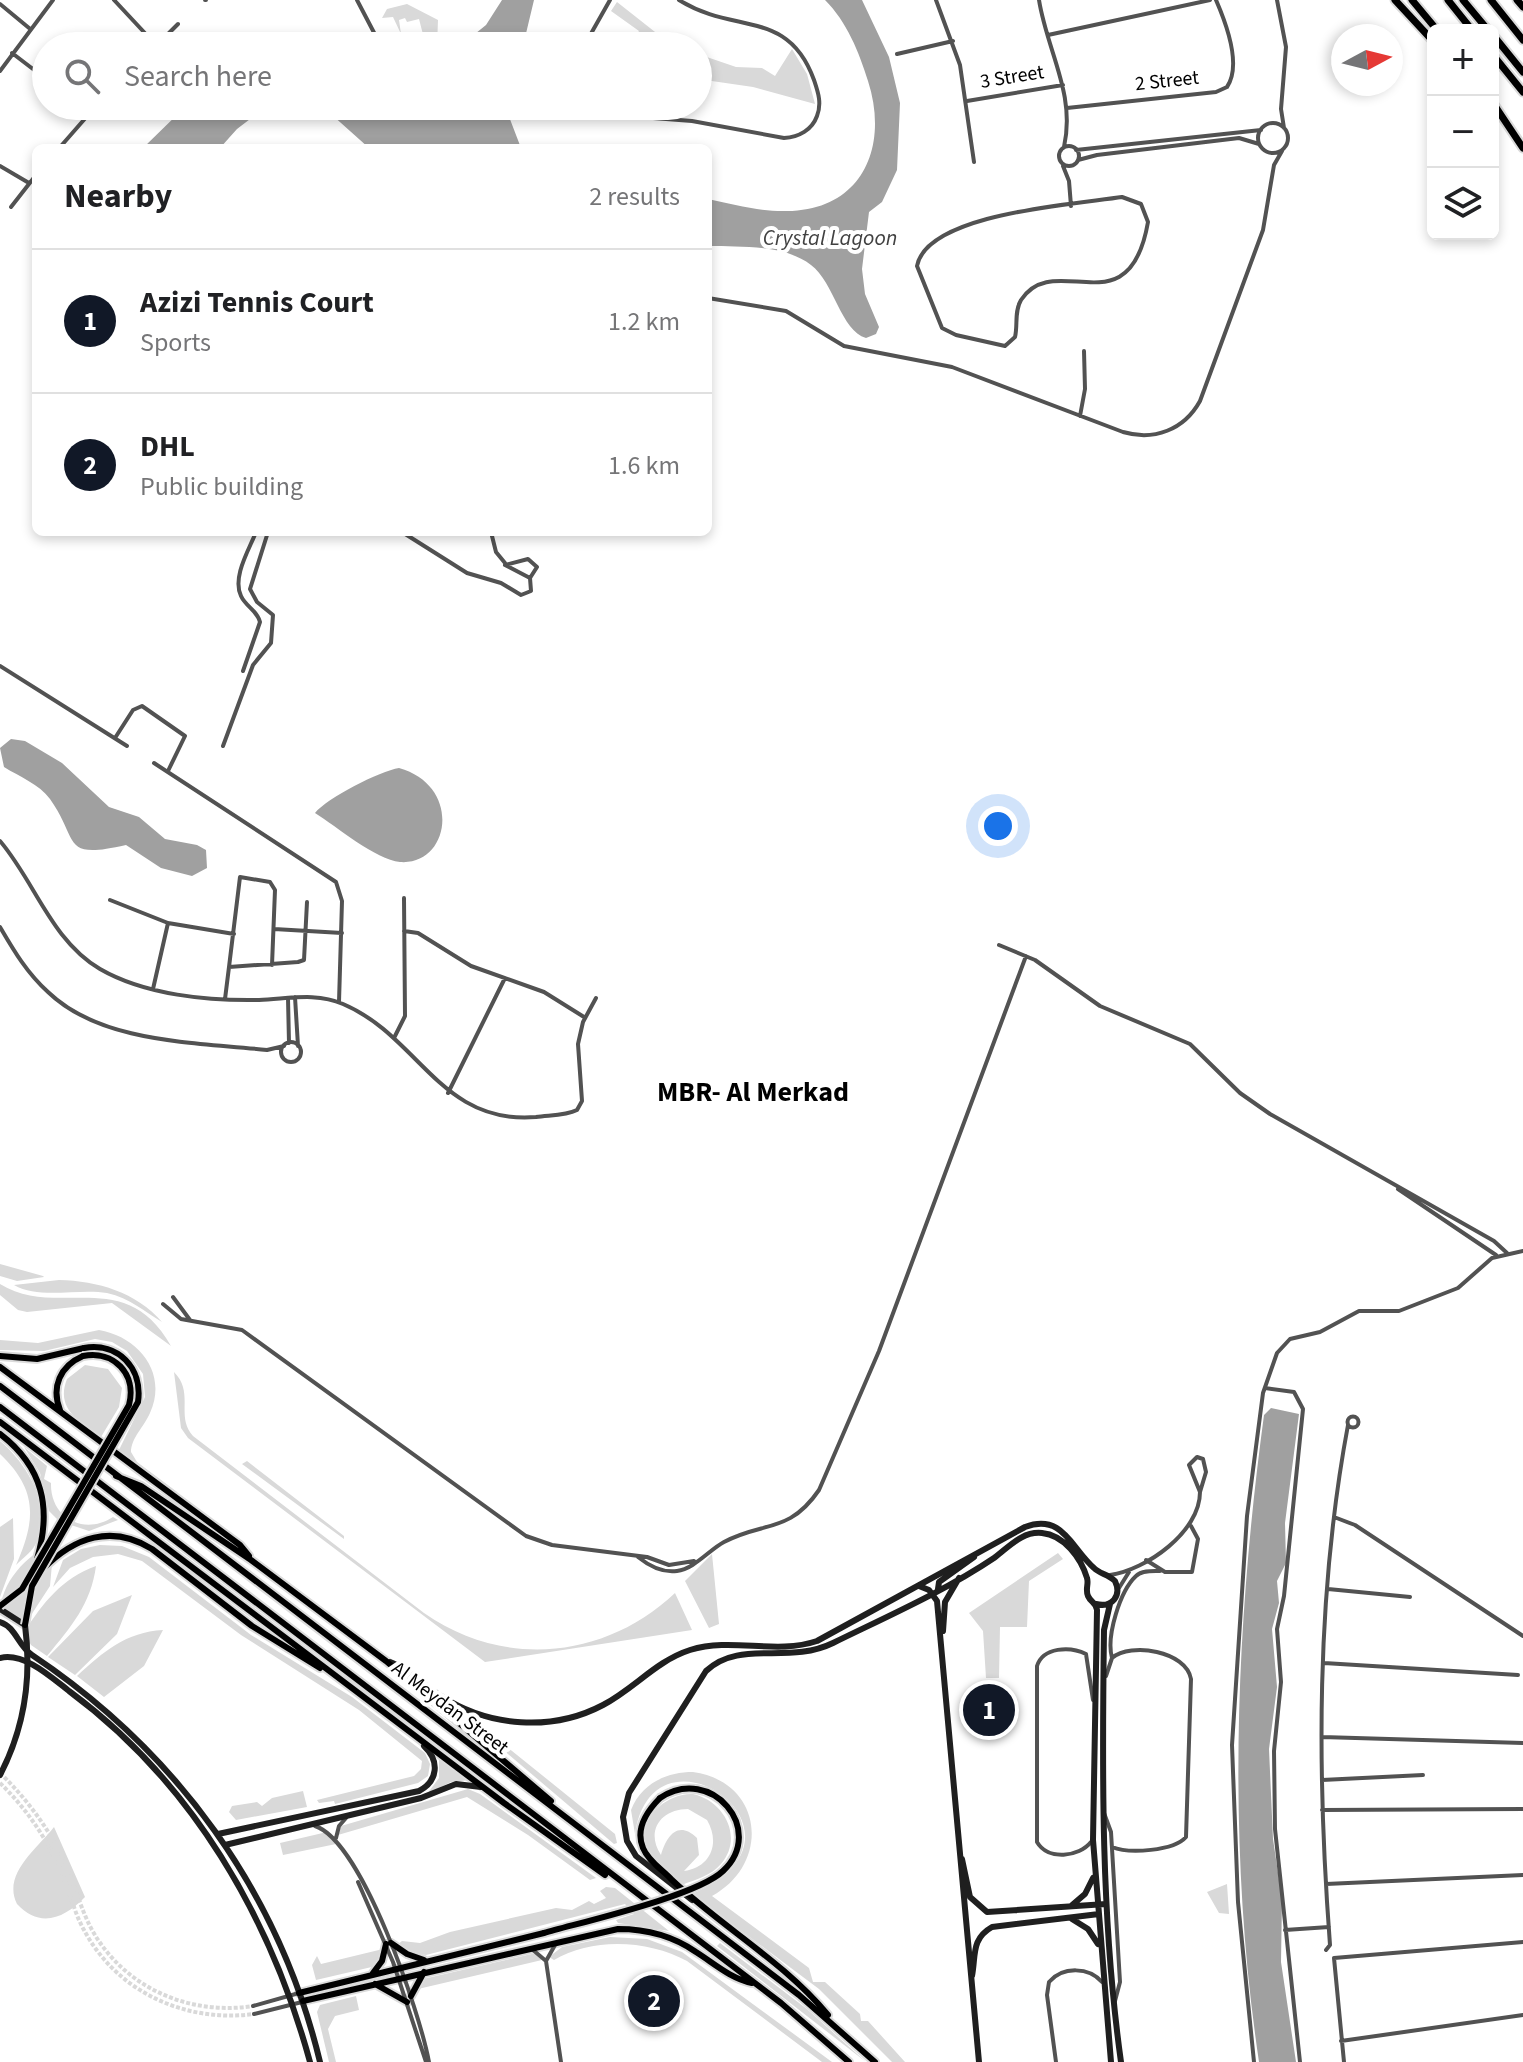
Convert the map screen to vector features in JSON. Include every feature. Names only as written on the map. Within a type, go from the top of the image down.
[{"type":"highway","points":[[1395,0],[1427,35]]},
{"type":"highway","points":[[1412,0],[1432,24]]},
{"type":"highway","points":[[1448,0],[1467,24]]},
{"type":"highway","points":[[1463,0],[1483,24]]},
{"type":"highway","points":[[1491,0],[1523,40]]},
{"type":"highway","points":[[1517,0],[1523,7]]},
{"type":"highway","points":[[1499,42],[1523,72]]},
{"type":"highway","points":[[1499,62],[1523,92]]},
{"type":"highway","points":[[1499,112],[1523,148]]},
{"type":"main road","points":[[0,1356],[37,1359],[84,1348],[106,1348],[126,1360],[137,1379],[138,1402],[38,1569],[18,1594],[0,1607]]},
{"type":"main road","points":[[25,1625],[28,1597],[38,1569],[130,1400],[129,1381],[119,1364],[102,1355],[83,1356],[66,1367],[58,1379],[56,1394],[62,1413]]},
{"type":"main road","points":[[0,1367],[236,1542],[251,1560]]},
{"type":"main road","name":"Al Meydan Street","points":[[0,1386],[564,1816],[837,2027],[875,2062]]},
{"type":"main road","name":"Al Meydan Street","points":[[0,1407],[488,1777],[755,1984],[849,2062]]},
{"type":"main road","points":[[0,1422],[485,1788],[632,1891]]},
{"type":"main road","points":[[2,1436],[27,1459],[43,1494],[45,1525],[38,1569]]},
{"type":"main road","points":[[113,1475],[141,1486],[251,1560],[386,1661],[542,1792],[564,1816]]},
{"type":"main road","points":[[38,1569],[74,1543],[107,1535],[141,1542],[263,1634],[335,1676]]},
{"type":"main road","points":[[299,1993],[544,1933],[676,1893],[713,1878],[726,1869],[737,1849],[738,1832],[734,1815],[724,1801],[709,1792],[692,1788],[675,1790],[660,1798],[644,1820],[642,1846],[650,1859],[695,1901],[796,1982],[837,2027]]},
{"type":"main road","points":[[303,2001],[609,1930],[651,1933],[682,1944],[728,1974],[755,1984]]},
{"type":"main road","points":[[370,1975],[382,1961],[389,1944],[407,1954],[428,1960]]},
{"type":"main road","points":[[371,1984],[409,1999],[425,1971]]},
{"type":"street","points":[[0,71],[29,28],[53,0]]},
{"type":"street","points":[[114,0],[143,32]]},
{"type":"street","points":[[357,0],[374,32]]},
{"type":"street","points":[[591,32],[610,0]]},
{"type":"street","points":[[679,0],[720,19],[775,30],[794,42],[806,61],[819,98],[819,109],[811,126],[799,135],[784,138],[679,120]]},
{"type":"street","points":[[936,0],[953,41],[966,101],[974,162]]},
{"type":"street","name":"3 Street","points":[[1039,0],[1063,85],[1068,130]]},
{"type":"street","points":[[1048,35],[1210,0]]},
{"type":"street","name":"2 Street","points":[[1067,108],[1216,92],[1227,87],[1232,72],[1229,44],[1216,0]]},
{"type":"street","points":[[712,299],[786,311],[844,346],[943,365],[1123,432],[1148,436],[1172,429],[1192,413],[1200,401],[1263,230],[1274,165],[1288,140],[1281,104],[1286,47],[1277,0]]},
{"type":"street","points":[[0,4],[29,28]]},
{"type":"street","points":[[170,32],[178,24]]},
{"type":"street","points":[[897,54],[953,41]]},
{"type":"street","points":[[12,53],[32,68]]},
{"type":"street","name":"3 Street","points":[[966,101],[1063,85]]},
{"type":"street","points":[[1064,147],[1075,149],[1261,130],[1271,123],[1281,104]]},
{"type":"street","points":[[63,144],[83,120]]},
{"type":"street","points":[[1271,123],[1284,128]]},
{"type":"street","points":[[1068,130],[1058,156],[1069,181],[1071,206]]},
{"type":"street","points":[[1068,130],[1076,163],[1069,181]]},
{"type":"street","points":[[1259,144],[1261,130]]},
{"type":"street","points":[[1063,165],[1097,155],[1146,152],[1242,138],[1259,144],[1274,165]]},
{"type":"street","points":[[1145,142],[1142,148],[1146,152]]},
{"type":"street","points":[[1266,152],[1282,151]]},
{"type":"street","points":[[0,166],[29,183]]},
{"type":"street","points":[[11,207],[32,180]]},
{"type":"street","points":[[1127,197],[1144,208],[1148,217],[1146,230],[1132,264],[1122,276],[1108,283],[1054,281],[1035,287],[1018,306],[1015,337],[1005,346],[956,335],[942,328],[917,270],[925,249],[955,230],[982,219],[1071,206],[1127,197]]},
{"type":"street","points":[[1080,416],[1085,389],[1084,351]]},
{"type":"street","points":[[243,671],[260,622],[256,612],[242,599],[238,584],[255,536]]},
{"type":"street","points":[[223,746],[253,665],[272,640],[273,615],[254,599],[250,586],[267,536]]},
{"type":"street","points":[[408,536],[467,573],[501,583],[521,595],[531,591],[530,578],[537,569],[532,560],[505,563]]},
{"type":"street","points":[[492,536],[496,552],[505,563],[530,578]]},
{"type":"street","points":[[0,666],[127,746]]},
{"type":"street","points":[[115,738],[133,710],[139,706],[149,708],[185,736],[167,772]]},
{"type":"street","points":[[154,763],[332,877],[341,894],[339,1002]]},
{"type":"street","points":[[0,841],[60,932],[77,952],[114,976],[153,989],[225,999],[295,997],[339,1002],[367,1016],[394,1038],[448,1093],[476,1108],[510,1117],[575,1112],[581,1104],[577,1052],[585,1018],[596,998]]},
{"type":"street","points":[[225,999],[240,877],[270,882],[275,890],[272,965]]},
{"type":"street","points":[[394,1038],[405,1016],[404,898]]},
{"type":"street","points":[[110,900],[168,923],[234,934]]},
{"type":"street","points":[[229,967],[304,960],[307,902]]},
{"type":"street","points":[[153,989],[168,923]]},
{"type":"street","points":[[0,927],[27,970],[55,999],[84,1017],[118,1029],[267,1050],[289,1062],[297,1060],[300,1053],[288,998]]},
{"type":"street","points":[[274,929],[342,933]]},
{"type":"street","points":[[404,931],[418,933],[471,966],[544,992],[585,1018]]},
{"type":"street","points":[[999,945],[1026,956],[1100,1006],[1190,1044],[1252,1102],[1396,1187],[1497,1256]]},
{"type":"street","points":[[163,1304],[178,1317],[242,1330],[526,1536],[564,1547],[675,1565],[697,1560],[729,1540],[769,1529],[791,1519],[809,1503],[823,1483],[874,1364],[1026,956]]},
{"type":"street","points":[[448,1093],[505,978]]},
{"type":"street","points":[[283,1058],[295,997]]},
{"type":"street","points":[[267,1050],[286,1045],[298,1046]]},
{"type":"street","points":[[1435,1212],[1498,1243],[1507,1253]]},
{"type":"street","points":[[1254,2062],[1237,1888],[1232,1745],[1248,1508],[1265,1388],[1279,1350],[1290,1339],[1320,1332],[1359,1311],[1391,1314],[1453,1291],[1497,1256],[1523,1251]]},
{"type":"street","points":[[173,1297],[190,1320]]},
{"type":"street","points":[[1265,1388],[1294,1392],[1303,1409],[1284,1596],[1277,1629],[1281,1671],[1275,1737],[1275,1816],[1300,2062]]},
{"type":"street","points":[[1326,1950],[1330,1946],[1322,1810],[1324,1663],[1334,1517],[1348,1425]]},
{"type":"street","points":[[1088,1583],[1105,1575],[1131,1570],[1191,1526],[1198,1512],[1206,1466],[1203,1459],[1197,1457],[1189,1465],[1200,1492]]},
{"type":"street","points":[[1334,1517],[1355,1525],[1523,1636]]},
{"type":"street","points":[[386,1661],[475,1713],[508,1722],[556,1721],[607,1703],[650,1670],[682,1653],[717,1644],[780,1648],[810,1643],[1025,1527],[1045,1524],[1066,1533],[1105,1575],[1115,1581],[1118,1590]]},
{"type":"street","points":[[1103,1697],[1112,1658],[1112,1620],[1133,1579],[1141,1573],[1160,1571],[1187,1574],[1194,1570],[1198,1537],[1191,1526]]},
{"type":"street","points":[[695,1901],[666,1883],[636,1856],[627,1841],[623,1817],[632,1788],[702,1676],[715,1663],[732,1655],[791,1655],[824,1647],[960,1577],[1022,1537],[1040,1533],[1066,1544],[1084,1569],[1087,1594],[1096,1604],[1094,1874],[1111,2062]]},
{"type":"street","points":[[976,1554],[963,1568],[939,1582],[935,1590],[979,2062]]},
{"type":"street","points":[[1146,1560],[1160,1571]]},
{"type":"street","points":[[1121,2062],[1106,1904],[1104,1624],[1110,1604],[1131,1570]]},
{"type":"street","points":[[941,1642],[945,1602],[960,1577]]},
{"type":"street","points":[[918,1585],[935,1590]]},
{"type":"street","points":[[1328,1589],[1410,1597]]},
{"type":"street","points":[[1096,1604],[1110,1604]]},
{"type":"street","points":[[0,1607],[25,1625],[28,1660],[26,1696],[18,1731],[0,1775]]},
{"type":"street","points":[[0,1622],[12,1629],[16,1640],[135,1734],[179,1781],[219,1834],[262,1909],[303,2001],[320,2062]]},
{"type":"street","points":[[3,1658],[13,1650],[16,1640]]},
{"type":"street","points":[[1093,1700],[1086,1654],[1053,1650],[1041,1657],[1037,1666],[1037,1842],[1046,1853],[1073,1853],[1083,1850],[1093,1840]]},
{"type":"street","points":[[1112,1658],[1126,1651],[1172,1656],[1186,1665],[1191,1679],[1186,1837],[1172,1846],[1122,1850],[1112,1847]]},
{"type":"street","points":[[3,1658],[31,1665],[112,1726],[166,1780],[215,1846],[250,1907],[291,2000],[310,2062]]},
{"type":"street","points":[[1324,1663],[1518,1675]]},
{"type":"street","points":[[208,1836],[422,1789],[434,1776],[435,1761],[408,1729]]},
{"type":"street","points":[[1322,1737],[1523,1743]]},
{"type":"street","points":[[1322,1780],[1423,1775]]},
{"type":"street","points":[[215,1846],[315,1826],[428,1796],[456,1784],[485,1788]]},
{"type":"street","points":[[1322,1810],[1523,1809]]},
{"type":"street","points":[[1103,1812],[1110,1824],[1120,1982],[1114,2003]]},
{"type":"street","points":[[337,1840],[337,1829],[346,1818]]},
{"type":"street","points":[[315,1826],[328,1831],[337,1840],[389,1944],[428,2062]]},
{"type":"street","points":[[959,1852],[970,1897],[983,1911],[996,1914],[1106,1904]]},
{"type":"street","points":[[1068,1908],[1085,1894],[1094,1874]]},
{"type":"street","points":[[1326,1884],[1523,1875]]},
{"type":"street","points":[[971,1983],[975,1946],[988,1929],[1107,1914]]},
{"type":"street","points":[[1068,1918],[1088,1929],[1099,1946]]},
{"type":"street","points":[[1285,1930],[1329,1927]]},
{"type":"street","points":[[559,2062],[546,1961],[553,1948],[564,1939]]},
{"type":"street","points":[[1344,2062],[1332,1964],[1336,1957],[1523,1942]]},
{"type":"street","points":[[528,1948],[546,1961]]},
{"type":"street","points":[[1056,2062],[1047,1995],[1049,1982],[1060,1973],[1084,1970],[1102,1982]]},
{"type":"street","points":[[254,2014],[291,2000],[299,1993]]},
{"type":"street","points":[[253,2006],[303,2001]]},
{"type":"street","points":[[1341,2041],[1523,2015]]},
{"type":"shaded area","points":[[617,2],[655,32],[638,32],[611,11]]},
{"type":"shaded area","points":[[407,4],[438,20],[438,32],[422,32],[419,19],[407,22],[405,18],[399,20],[400,32],[393,17],[382,18],[387,9]]},
{"type":"shaded area","points":[[792,49],[807,74],[815,104],[753,87],[712,81],[712,59],[736,67],[762,68],[775,76]]},
{"type":"shaded area","points":[[0,1264],[44,1277],[17,1281],[0,1276]]},
{"type":"shaded area","points":[[59,1280],[115,1290],[140,1303],[162,1322],[130,1302],[107,1293],[35,1292],[14,1285]]},
{"type":"shaded area","points":[[0,1284],[22,1294],[112,1300],[133,1307],[153,1321],[171,1346],[112,1303],[27,1312],[18,1310],[0,1295]]},
{"type":"shaded area","points":[[99,1330],[126,1340],[146,1359],[152,1371],[155,1398],[131,1452],[137,1462],[176,1494],[118,1452],[145,1397],[143,1374],[127,1351],[112,1342],[95,1339],[44,1351],[0,1350],[0,1340],[38,1343]]},
{"type":"shaded area","points":[[85,1365],[108,1369],[122,1388],[119,1407],[101,1437],[72,1414],[64,1399],[67,1379]]},
{"type":"shaded area","points":[[174,1372],[183,1388],[185,1421],[193,1436],[424,1613],[455,1631],[487,1643],[520,1649],[553,1649],[586,1643],[618,1632],[675,1593],[692,1630],[485,1662],[188,1438],[181,1428]]},
{"type":"shaded area","points":[[0,1441],[28,1475],[40,1503],[42,1518],[40,1533],[32,1549],[16,1565],[27,1534],[30,1506],[21,1480],[0,1454]]},
{"type":"shaded area","points":[[24,1447],[47,1466],[44,1479],[51,1483],[56,1506],[63,1514],[80,1524],[91,1525],[113,1517],[118,1520],[89,1531],[59,1521],[49,1511],[40,1473]]},
{"type":"shaded area","points":[[247,1461],[344,1536],[344,1539],[242,1464]]},
{"type":"shaded area","points":[[13,1518],[14,1559],[0,1597],[0,1527]]},
{"type":"shaded area","points":[[54,1542],[50,1586],[22,1629],[0,1615],[4,1592],[16,1571]]},
{"type":"shaded area","points":[[100,1545],[122,1546],[149,1557],[251,1635],[352,1697],[425,1753],[430,1764],[428,1776],[418,1783],[335,1804],[334,1801],[319,1803],[317,1800],[414,1776],[421,1769],[422,1761],[359,1710],[241,1635],[142,1561],[118,1554],[93,1557],[70,1568],[53,1587],[63,1560],[81,1549]]},
{"type":"shaded area","points":[[1058,1553],[1063,1559],[1029,1581],[1027,1627],[1000,1627],[999,1678],[986,1678],[983,1631],[969,1613]]},
{"type":"shaded area","points":[[712,1554],[719,1624],[709,1628],[685,1581]]},
{"type":"shaded area","points":[[96,1566],[85,1604],[47,1656],[31,1645],[24,1632],[54,1593]]},
{"type":"shaded area","points":[[132,1595],[117,1634],[75,1675],[48,1657],[93,1611]]},
{"type":"shaded area","points":[[163,1630],[144,1666],[104,1697],[77,1676],[106,1651],[126,1639]]},
{"type":"shaded area","points":[[470,1717],[615,1834],[617,1843],[614,1844],[468,1720]]},
{"type":"shaded area","points":[[439,1757],[469,1780],[451,1782],[427,1794],[439,1778]]},
{"type":"shaded area","points":[[693,1772],[717,1779],[734,1791],[746,1807],[751,1826],[751,1845],[744,1865],[731,1882],[712,1896],[809,1968],[813,1982],[825,1982],[860,2014],[861,2021],[868,2021],[905,2062],[892,2062],[819,1989],[692,1894],[730,1869],[745,1842],[740,1817],[723,1796],[698,1783],[671,1783],[648,1799],[635,1834],[631,1810],[641,1793],[664,1777]]},
{"type":"shaded area","points":[[468,1789],[480,1794],[596,1878],[590,1880],[528,1835],[467,1797],[338,1835],[341,1826]]},
{"type":"shaded area","points":[[303,1791],[307,1807],[236,1820],[229,1812],[232,1806],[257,1802],[262,1806],[272,1798]]},
{"type":"shaded area","points":[[693,1794],[704,1798],[722,1812],[731,1843],[728,1854],[717,1868],[682,1885],[649,1854],[644,1843],[644,1832],[653,1812],[672,1798]],"holes":[[[688,1809],[707,1820],[713,1845],[707,1859],[701,1864],[684,1871],[699,1855],[697,1838],[684,1830],[669,1837],[661,1855],[656,1846],[655,1830],[663,1817]]]},
{"type":"shaded area","points":[[54,1827],[85,1897],[61,1915],[43,1918],[26,1912],[17,1904],[14,1882],[24,1862]]},
{"type":"shaded area","points":[[327,1832],[336,1844],[283,1855],[280,1843]]},
{"type":"shaded area","points":[[1227,1884],[1229,1914],[1219,1913],[1207,1892]]},
{"type":"shaded area","points":[[606,1887],[615,1888],[669,1931],[618,1923],[616,1920],[634,1914],[625,1904],[426,1955],[410,1953],[397,1945],[402,1941],[420,1943],[450,1932],[556,1908],[572,1910],[589,1901],[594,1904],[606,1898],[600,1891]]},
{"type":"shaded area","points":[[610,1937],[647,1939],[682,1952],[832,2062],[822,2062],[687,1961],[672,1954],[638,1945],[620,1944],[585,1948],[554,1960],[549,1957],[562,1947]]},
{"type":"shaded area","points":[[720,1943],[807,2009],[866,2062],[717,1946]]},
{"type":"shaded area","points":[[383,1949],[376,1966],[316,1980],[312,1965],[317,1956],[321,1964]]},
{"type":"shaded area","points":[[536,1953],[542,1960],[418,1989],[423,1979]]},
{"type":"shaded area","points":[[356,1996],[359,2010],[335,2016],[328,2029],[336,2062],[329,2062],[317,2012],[320,2005]]},
{"type":"water","points":[[502,0],[534,0],[526,32],[477,32],[486,25]]},
{"type":"water","name":"Crystal Lagoon","points":[[825,0],[862,0],[889,57],[900,103],[897,170],[882,202],[869,212],[862,269],[865,294],[879,327],[876,334],[866,338],[850,326],[819,273],[800,258],[761,248],[712,246],[712,200],[767,210],[813,208],[835,199],[852,187],[864,170],[872,150],[874,105],[864,70],[840,18]]},
{"type":"water","points":[[172,120],[249,120],[224,144],[147,144]]},
{"type":"water","points":[[338,120],[510,120],[519,144],[365,144]]},
{"type":"water","points":[[11,739],[25,741],[62,763],[109,807],[139,817],[165,839],[197,845],[206,850],[207,868],[192,876],[161,868],[126,845],[90,850],[81,848],[74,843],[46,794],[4,767],[0,748]]},
{"type":"water","points":[[399,768],[419,777],[433,791],[441,807],[439,839],[430,852],[417,860],[390,860],[356,842],[315,813],[354,786]]},
{"type":"water","points":[[1271,1408],[1299,1414],[1285,1523],[1286,1563],[1277,1581],[1279,1603],[1272,1629],[1277,1687],[1269,1749],[1273,1839],[1282,1900],[1281,1962],[1296,2062],[1259,2062],[1242,1900],[1239,1819],[1241,1658],[1254,1496],[1264,1415]]},
{"type":"tunnel","points":[[0,1773],[49,1833],[66,1865],[92,1930],[105,1950],[122,1967],[140,1982],[182,2001],[229,2008],[253,2006]]},
{"type":"tunnel","points":[[0,1783],[21,1805],[47,1843],[84,1930],[115,1971],[156,1999],[179,2008],[228,2016],[254,2014]]},
{"type":"place","name":"Azizi Tennis Court","points":[[989,1710]]},
{"type":"place","name":"DHL","points":[[654,2001]]},
{"type":"district","name":"MBR- Al Merkad","points":[[753,1092]]}]
